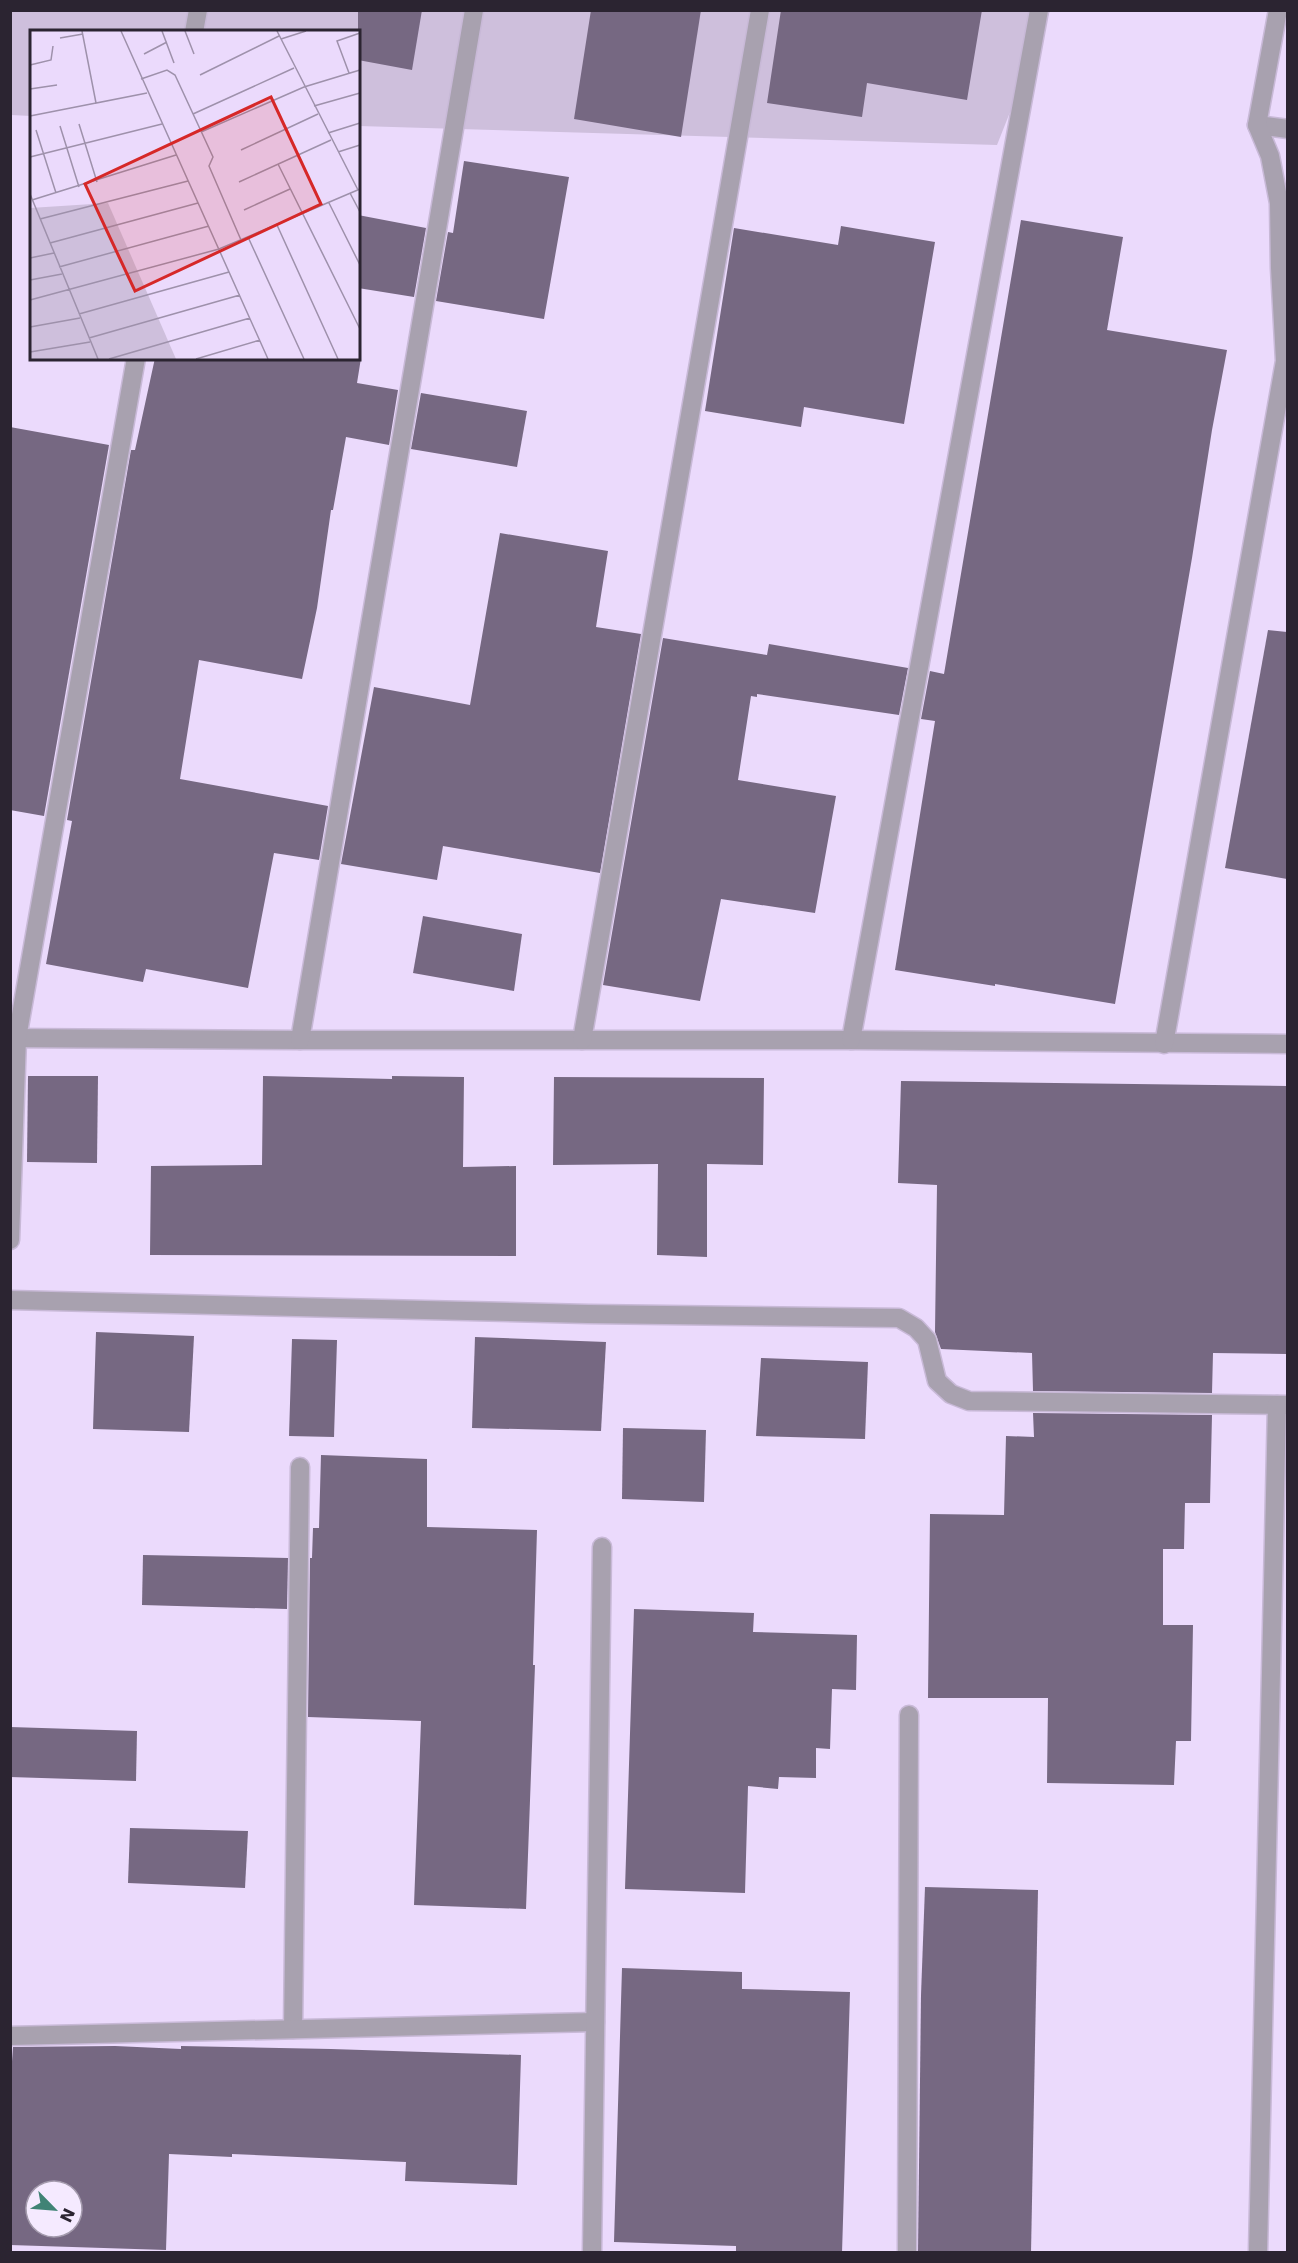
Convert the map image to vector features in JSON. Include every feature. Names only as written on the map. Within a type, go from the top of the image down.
[{"type":"street","points":[[194,30],[198,10]]},
{"type":"street","points":[[300,1040],[474,10]]},
{"type":"street","points":[[582,1040],[760,10]]},
{"type":"street","points":[[851,1040],[1039,10]]},
{"type":"street","points":[[1164,1044],[1285,361],[1279,203],[1270,156],[1257,125],[1278,10]]},
{"type":"street","points":[[1257,125],[1287,129]]},
{"type":"street","points":[[10,1240],[14,1038],[136,360]]},
{"type":"street","points":[[14,1038],[851,1040],[1287,1044]]},
{"type":"street","points":[[10,1300],[588,1314],[899,1318],[916,1328],[927,1340],[938,1382],[951,1394],[969,1401],[1282,1405],[1258,2253]]},
{"type":"street","points":[[293,2029],[300,1467]]},
{"type":"street","points":[[592,2253],[602,1547]]},
{"type":"street","points":[[907,2253],[909,1715]]},
{"type":"street","points":[[10,2036],[595,2022]]},
{"type":"shaded area","points":[[11,11],[1050,11],[997,145],[360,126],[360,30],[30,30],[30,116],[11,115]]},
{"type":"building","points":[[358,10],[422,10],[412,70],[360,60],[360,30],[358,30]]},
{"type":"building","points":[[591,10],[701,10],[681,137],[574,119]]},
{"type":"building","points":[[781,10],[982,10],[967,100],[867,83],[862,117],[767,103]]},
{"type":"building","points":[[464,161],[569,177],[544,319],[436,301],[448,232],[453,233]]},
{"type":"building","points":[[360,215],[426,228],[414,297],[360,288]]},
{"type":"building","points":[[1021,220],[1123,237],[1107,330],[1227,350],[1115,1004],[895,970],[935,721],[921,719],[930,671],[944,674]]},
{"type":"building","points":[[841,226],[935,242],[904,424],[804,407],[801,427],[705,411],[734,228],[838,245]]},
{"type":"building","points":[[361,358],[357,383],[398,390],[389,445],[346,437],[333,510],[331,510],[317,608],[302,679],[199,660],[180,779],[328,806],[319,860],[274,853],[248,988],[146,969],[143,982],[46,964],[72,821],[67,820],[131,450],[135,450],[155,360],[360,360]]},
{"type":"building","points":[[421,393],[527,411],[517,467],[411,449]]},
{"type":"building","points":[[10,427],[109,445],[44,816],[10,810]]},
{"type":"building","points":[[500,533],[608,551],[596,627],[641,634],[600,873],[443,846],[437,880],[341,864],[374,687],[470,705]]},
{"type":"building","points":[[1268,630],[1287,632],[1287,879],[1225,868]]},
{"type":"building","points":[[663,638],[767,655],[769,644],[908,668],[899,715],[757,694],[757,697],[751,696],[738,780],[836,796],[815,913],[721,899],[700,1001],[603,985]]},
{"type":"building","points":[[423,916],[522,934],[514,991],[413,973]]},
{"type":"building","points":[[28,1076],[98,1076],[97,1163],[27,1162]]},
{"type":"building","points":[[263,1076],[392,1079],[392,1076],[464,1077],[463,1167],[516,1166],[516,1256],[150,1255],[151,1166],[262,1165]]},
{"type":"building","points":[[554,1077],[764,1078],[763,1165],[707,1164],[707,1257],[657,1255],[658,1164],[553,1165]]},
{"type":"building","points":[[901,1081],[1287,1086],[1287,1354],[1213,1353],[1212,1393],[1033,1391],[1032,1353],[941,1349],[935,1332],[937,1185],[898,1183]]},
{"type":"building","points":[[96,1332],[194,1336],[189,1432],[93,1429]]},
{"type":"building","points":[[475,1337],[606,1342],[601,1431],[472,1428]]},
{"type":"building","points":[[292,1339],[337,1340],[334,1437],[289,1436]]},
{"type":"building","points":[[761,1358],[868,1362],[865,1439],[756,1436]]},
{"type":"building","points":[[1033,1413],[1212,1415],[1210,1503],[1185,1503],[1184,1549],[1163,1549],[1163,1625],[1193,1625],[1191,1741],[1176,1741],[1174,1785],[1047,1783],[1048,1698],[928,1698],[930,1514],[1004,1515],[1006,1436],[1034,1437]]},
{"type":"building","points":[[623,1428],[706,1430],[704,1502],[622,1499]]},
{"type":"building","points":[[321,1455],[427,1459],[427,1527],[537,1530],[533,1665],[535,1665],[526,1909],[414,1905],[421,1721],[308,1717],[310,1558],[312,1558],[313,1528],[319,1528]]},
{"type":"building","points":[[143,1555],[288,1558],[287,1609],[142,1605]]},
{"type":"building","points":[[634,1609],[754,1613],[753,1632],[857,1635],[856,1690],[832,1689],[830,1749],[816,1748],[816,1778],[779,1777],[778,1789],[748,1786],[745,1893],[625,1889]]},
{"type":"building","points":[[10,1727],[137,1731],[136,1781],[10,1777]]},
{"type":"building","points":[[130,1828],[248,1831],[245,1888],[128,1883]]},
{"type":"building","points":[[925,1887],[1038,1890],[1031,2253],[918,2253],[921,1995]]},
{"type":"building","points":[[622,1968],[742,1972],[742,1989],[850,1992],[842,2253],[736,2251],[736,2246],[614,2242]]},
{"type":"building","points":[[115,2046],[181,2049],[181,2046],[521,2055],[517,2185],[405,2181],[406,2162],[232,2154],[232,2157],[169,2154],[166,2250],[10,2245],[10,2090],[13,2047]]}]
